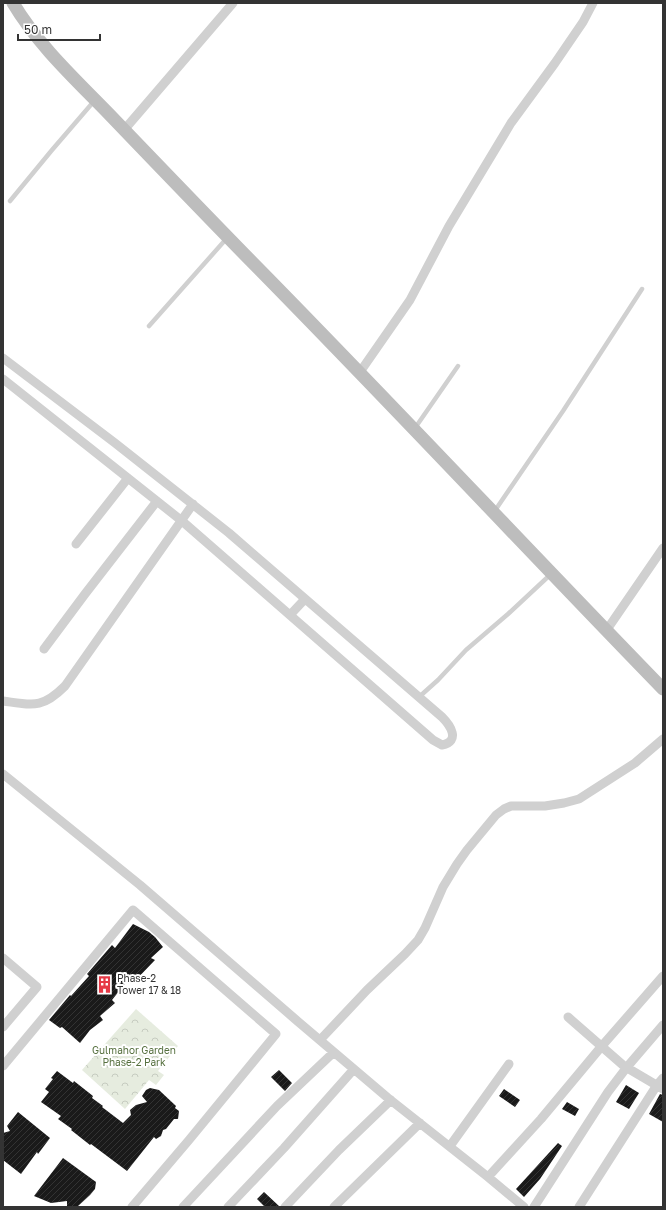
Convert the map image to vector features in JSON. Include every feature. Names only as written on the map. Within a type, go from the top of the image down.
[{"type":"street","points":[[13,3],[22,18],[48,49],[124,130],[360,372],[551,574],[663,689]]},
{"type":"street","points":[[124,130],[233,3]]},
{"type":"street","points":[[360,372],[410,300],[449,226],[497,145],[583,22],[593,3]]},
{"type":"street","points":[[3,358],[115,443],[229,533],[419,697],[448,724],[453,736],[447,744],[442,745],[433,740],[182,521],[3,379]]},
{"type":"street","points":[[76,544],[128,478]]},
{"type":"street","points":[[44,649],[157,501]]},
{"type":"street","points":[[3,701],[28,705],[44,703],[65,686],[193,504]]},
{"type":"street","points":[[606,631],[663,548]]},
{"type":"street","points":[[290,615],[305,599]]},
{"type":"street","points":[[320,1040],[367,990],[418,940],[425,928],[443,887],[457,864],[496,815],[511,806],[545,806],[579,799],[635,763],[663,739]]},
{"type":"street","points":[[3,774],[140,885],[391,1100],[524,1207]]},
{"type":"street","points":[[3,1066],[133,910],[276,1034],[132,1207]]},
{"type":"street","points":[[3,958],[38,987],[3,1027]]},
{"type":"street","points":[[488,1177],[541,1119],[601,1046],[663,976]]},
{"type":"street","points":[[568,1017],[627,1068],[661,1084],[579,1207]]},
{"type":"street","points":[[534,1207],[608,1092],[663,1025]]},
{"type":"street","points":[[183,1207],[277,1106],[334,1052]]},
{"type":"street","points":[[450,1146],[509,1064]]},
{"type":"street","points":[[228,1207],[284,1148],[354,1069]]},
{"type":"street","points":[[285,1207],[338,1150],[391,1100]]},
{"type":"street","points":[[334,1207],[420,1123]]},
{"type":"lane","points":[[10,201],[96,100]]},
{"type":"lane","points":[[149,326],[228,237]]},
{"type":"lane","points":[[494,513],[642,290]]},
{"type":"lane","points":[[414,429],[458,366]]},
{"type":"lane","points":[[419,697],[438,680],[466,650],[551,574]]},
{"type":"green space","name":"Gulmahor Garden Phase-2 Park","points":[[136,1009],[178,1046],[158,1071],[164,1075],[156,1085],[149,1080],[125,1109],[82,1070]]},
{"type":"building","name":"Phase-2 Tower 17 & 18","points":[[133,924],[149,932],[163,947],[151,958],[155,960],[132,984],[127,981],[112,1000],[115,1003],[100,1016],[103,1020],[90,1030],[80,1043],[62,1027],[60,1028],[49,1020],[70,995],[71,996],[89,976],[87,974],[112,945],[115,948]]},
{"type":"building","points":[[279,1070],[292,1083],[285,1091],[271,1077]]},
{"type":"building","points":[[57,1071],[73,1083],[74,1081],[93,1096],[92,1098],[103,1106],[102,1107],[123,1123],[131,1115],[130,1110],[136,1105],[147,1102],[142,1096],[146,1090],[150,1088],[159,1090],[176,1106],[175,1108],[179,1111],[178,1119],[174,1119],[166,1129],[163,1130],[161,1136],[156,1139],[154,1137],[127,1171],[71,1130],[72,1129],[58,1119],[61,1116],[41,1102],[49,1092],[45,1089]]},
{"type":"building","points":[[626,1085],[639,1093],[629,1109],[616,1102]]},
{"type":"building","points":[[504,1089],[520,1100],[515,1107],[499,1096]]},
{"type":"building","points":[[660,1094],[663,1095],[663,1122],[649,1114]]},
{"type":"building","points":[[567,1102],[579,1109],[575,1116],[562,1109]]},
{"type":"building","points":[[18,1112],[50,1138],[38,1154],[37,1152],[21,1174],[3,1160],[3,1133],[10,1131],[7,1126]]},
{"type":"building","points":[[558,1143],[562,1146],[540,1179],[524,1197],[516,1189]]},
{"type":"building","points":[[63,1158],[96,1182],[95,1189],[77,1207],[67,1207],[67,1201],[51,1203],[34,1196]]},
{"type":"building","points":[[264,1192],[279,1207],[265,1207],[257,1199]]},
{"type":"place","name":"Phase-2 Tower 17 & 18","points":[[104,984]]}]
